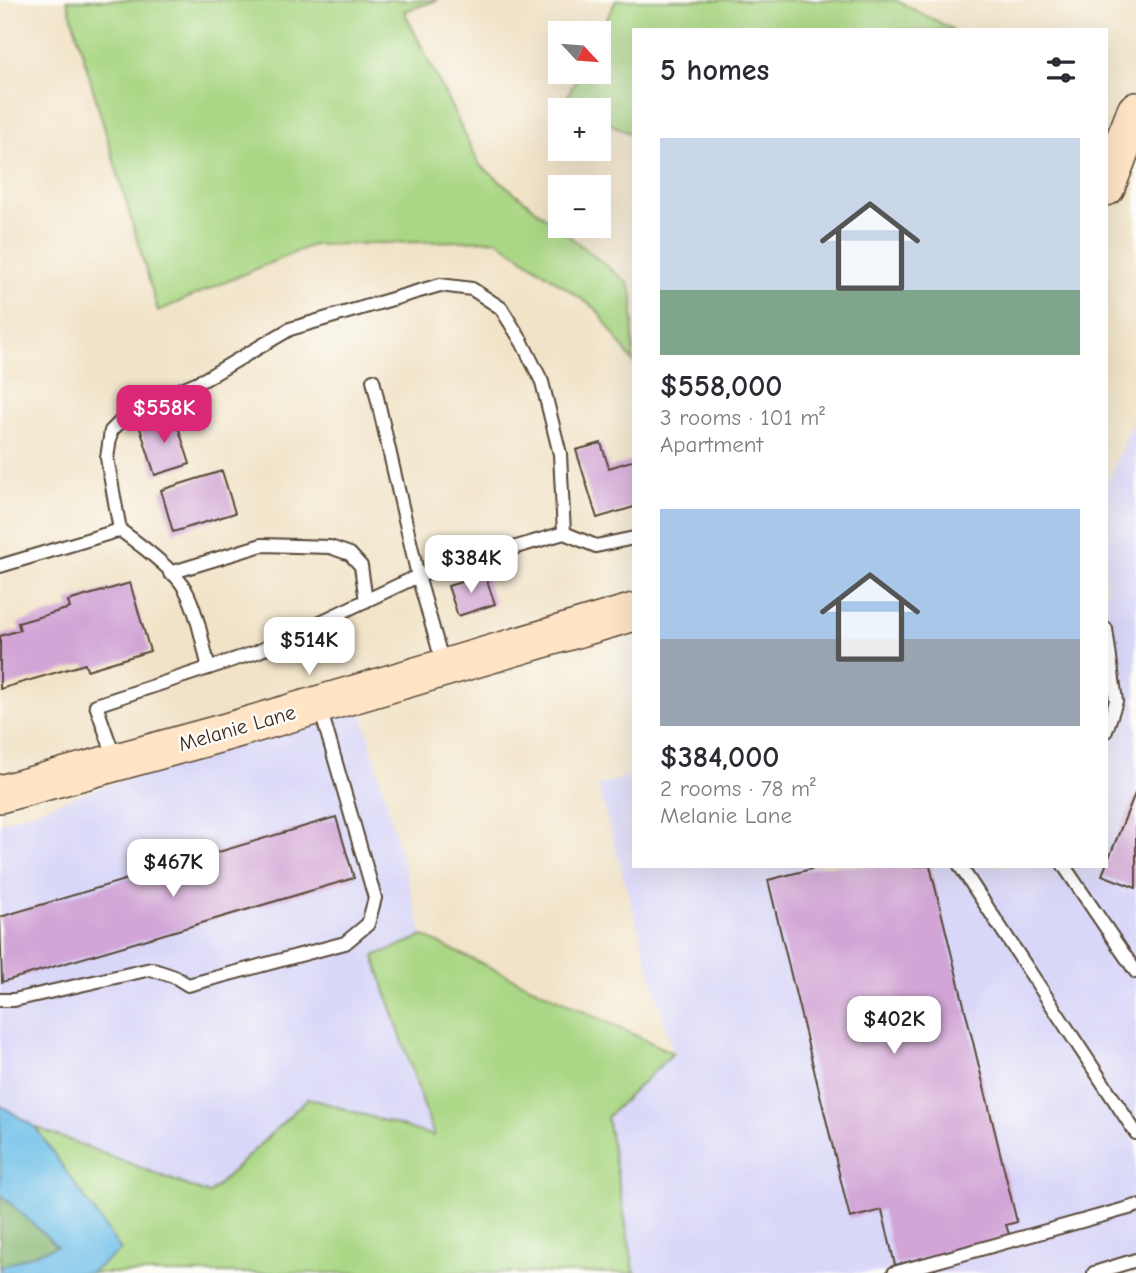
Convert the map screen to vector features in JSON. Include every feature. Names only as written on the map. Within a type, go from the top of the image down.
[{"type":"street","points":[[1108,182],[1136,111]]},
{"type":"street","name":"Melanie Lane","points":[[0,794],[632,613]]},
{"type":"lane","points":[[209,668],[184,587],[120,530],[107,458],[111,430],[132,410],[205,379],[290,330],[440,285],[472,289],[501,308],[542,382],[560,454],[564,533]]},
{"type":"lane","points":[[373,380],[418,576],[444,668]]},
{"type":"lane","points":[[0,566],[120,530]]},
{"type":"lane","points":[[117,762],[96,705],[257,652],[418,576],[564,533],[596,546],[632,538]]},
{"type":"lane","points":[[170,573],[262,545],[330,547],[350,554],[361,566],[366,601]]},
{"type":"lane","points":[[1108,643],[1116,701],[1108,725]]},
{"type":"lane","points":[[0,1000],[14,1000],[151,969],[175,977],[188,985],[345,943],[368,925],[375,898],[319,704]]},
{"type":"lane","points":[[961,868],[1136,1133]]},
{"type":"lane","points":[[1065,868],[1136,972]]},
{"type":"lane","points":[[894,1273],[1136,1206]]},
{"type":"lane","points":[[1094,1273],[1136,1260]]},
{"type":"shaded area","points":[[1136,413],[1136,1273],[636,1273],[607,1117],[673,1053],[598,786],[632,774],[632,868],[1108,868],[1108,481]]},
{"type":"shaded area","points":[[358,697],[423,936],[374,956],[435,1136],[308,1098],[210,1194],[35,1127],[0,1105],[0,823]]},
{"type":"green space","points":[[67,0],[438,0],[404,11],[480,165],[548,219],[548,238],[572,238],[628,283],[632,293],[632,361],[596,309],[497,240],[312,245],[158,311]]},
{"type":"green space","points":[[616,0],[895,0],[950,28],[632,28],[632,134],[611,124],[611,98],[567,98],[574,84],[611,84],[611,21],[606,21]]},
{"type":"green space","points":[[423,936],[673,1053],[607,1117],[636,1273],[90,1273],[120,1250],[35,1127],[209,1194],[308,1098],[434,1136],[374,956]]},
{"type":"green space","points":[[0,1194],[57,1246],[0,1267]]},
{"type":"water","points":[[0,1105],[35,1127],[121,1250],[90,1273],[0,1273],[0,1267],[57,1246],[0,1194]]},
{"type":"building","points":[[174,414],[190,464],[155,475],[139,425]]},
{"type":"building","points":[[601,443],[609,468],[632,461],[632,508],[597,518],[576,450]]},
{"type":"building","points":[[222,471],[235,513],[173,532],[161,490]]},
{"type":"building","points":[[485,575],[495,604],[458,616],[448,586]]},
{"type":"building","points":[[130,583],[150,651],[87,670],[85,664],[0,689],[0,636],[20,630],[18,623],[70,608],[68,601]]},
{"type":"building","points":[[1136,791],[1136,888],[1102,875],[1105,868],[1108,868],[1108,860]]},
{"type":"building","points":[[336,817],[354,878],[2,982],[0,917]]},
{"type":"building","points":[[815,868],[930,868],[1017,1222],[1006,1225],[1010,1237],[895,1265],[882,1210],[850,1218],[768,880]]}]
